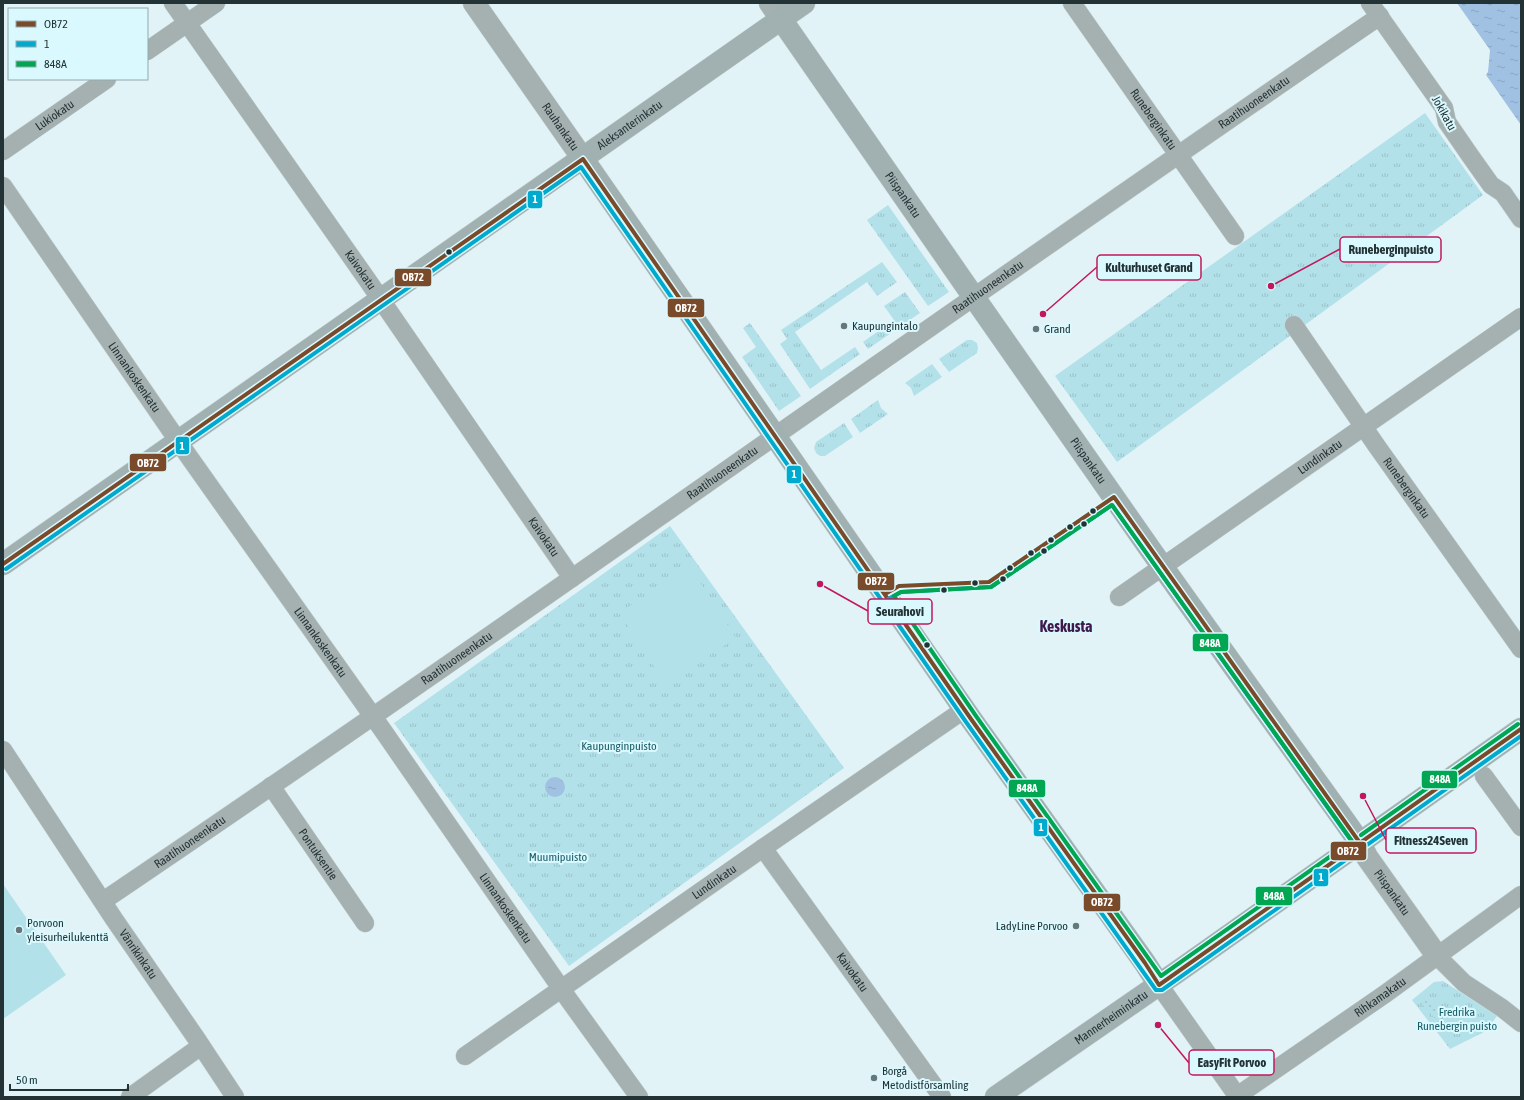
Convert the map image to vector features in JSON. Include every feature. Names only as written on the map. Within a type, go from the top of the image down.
[{"type":"main road","name":"Aleksanterinkatu","points":[[3,564],[583,159],[775,11],[804,3]]},
{"type":"main road","name":"Piispankatu","points":[[775,11],[1234,668],[1360,843]]},
{"type":"main road","name":"Rauhankatu","points":[[583,159],[775,437],[1159,985]]},
{"type":"main road","name":"Mannerheiminkatu","points":[[996,1097],[1159,985],[1521,729]]},
{"type":"street","name":"Kaivokatu","points":[[173,3],[572,578]]},
{"type":"street","points":[[148,50],[216,3]]},
{"type":"street","name":"Rauhankatu","points":[[474,3],[583,159]]},
{"type":"street","name":"Runeberginkatu","points":[[1072,3],[1235,236]]},
{"type":"street","name":"Raatihuoneenkatu","points":[[103,901],[373,717],[775,437],[973,296],[1178,155],[1375,9]]},
{"type":"street","name":"Jokikatu","points":[[1375,9],[1444,108],[1447,122],[1465,148],[1491,184],[1503,193],[1521,219]]},
{"type":"street","name":"Lukiokatu","points":[[3,151],[106,80]]},
{"type":"street","name":"Linnankoskenkatu","points":[[3,186],[179,441],[639,1097]]},
{"type":"street","name":"Lundinkatu","points":[[1119,598],[1521,317]]},
{"type":"street","name":"Runeberginkatu","points":[[1294,325],[1363,427],[1521,649]]},
{"type":"street","name":"Lundinkatu","points":[[465,1056],[965,709]]},
{"type":"street","name":"Vänrikinkatu","points":[[3,750],[234,1097]]},
{"type":"street","points":[[1484,776],[1521,827]]},
{"type":"street","name":"Pontuksentie","points":[[271,786],[365,922]]},
{"type":"street","name":"Piispankatu","points":[[1360,843],[1367,857],[1437,956]]},
{"type":"street","name":"Kaivokatu","points":[[763,848],[942,1097]]},
{"type":"street","name":"Rihkamakatu","points":[[1237,1097],[1521,895]]},
{"type":"street","points":[[1437,956],[1464,982],[1521,1023]]},
{"type":"street","name":"Rauhankatu","points":[[1159,985],[1237,1097]]},
{"type":"street","points":[[130,1097],[201,1046]]},
{"type":"green space","points":[[1425,113],[1483,195],[1117,462],[1055,376]]},
{"type":"green space","points":[[888,205],[949,292],[928,306],[867,220]]},
{"type":"green space","points":[[882,262],[897,282],[877,296],[867,282],[795,332],[821,370],[855,347],[860,354],[810,389],[780,344],[787,339],[781,330]]},
{"type":"green space","points":[[905,292],[920,313],[868,349],[863,342],[894,320],[884,306]]},
{"type":"green space","points":[[750,323],[801,396],[779,411],[742,357],[756,347],[743,328]]},
{"type":"green space","points":[[967,340],[972,340],[977,343],[977,353],[949,372],[939,359]]},
{"type":"green space","points":[[932,364],[942,377],[914,396],[911,388],[905,383]]},
{"type":"green space","points":[[878,400],[881,408],[888,414],[860,433],[851,419]]},
{"type":"green space","points":[[844,423],[853,437],[825,456],[820,456],[816,453],[814,448],[816,442]]},
{"type":"green space","name":"Kaupunginpuisto","points":[[670,526],[844,768],[569,966],[394,723]]},
{"type":"green space","points":[[690,567],[736,638],[665,683],[619,613]]},
{"type":"green space","name":"Porvoon yleisurheilukenttä","points":[[3,884],[66,975],[3,1019]]},
{"type":"green space","name":"Fredrika Runebergin puisto","points":[[1443,981],[1497,1016],[1486,1031],[1450,1049],[1412,1000],[1434,982]]},
{"type":"green space","points":[[1428,999],[1446,1019],[1440,1024],[1422,1004]]},
{"type":"water","points":[[1457,3],[1521,3],[1521,125],[1486,75],[1488,72],[1490,50]]},
{"type":"water","points":[[555,777],[562,780],[565,787],[562,794],[555,797],[548,794],[545,787],[548,780]]},
{"type":"transit line","name":"OB72","points":[[583,159],[971,719],[1145,963],[1159,985],[1521,729]]},
{"type":"transit line","name":"OB72","points":[[3,564],[583,159]]},
{"type":"transit line","name":"1","points":[[6,569],[581,167],[966,722],[1156,990],[1162,990],[1521,736]]},
{"type":"transit line","name":"OB72","points":[[885,594],[899,586],[989,582],[1114,497],[1360,843]]},
{"type":"transit line","name":"1","points":[[888,599],[901,592],[991,587],[1112,505],[1355,846]]},
{"type":"transit line","name":"848A","points":[[1112,505],[1352,841],[1161,976],[976,716],[894,596],[901,592],[991,587],[1112,505]]},
{"type":"transit line","name":"848A","points":[[1361,835],[1518,724]]},
{"type":"place","name":"Runeberginpuisto","points":[[1271,286]]},
{"type":"place","name":"Kulturhuset Grand","points":[[1043,314]]},
{"type":"place","name":"Kaupungintalo","points":[[844,326]]},
{"type":"place","name":"Grand","points":[[1036,329]]},
{"type":"place","name":"Seurahovi","points":[[820,584]]},
{"type":"place","name":"Fitness24Seven","points":[[1363,796]]},
{"type":"place","name":"LadyLine Porvoo","points":[[1076,926]]},
{"type":"place","name":"Porvoon yleisurheilukenttä","points":[[19,930]]},
{"type":"place","name":"EasyFit Porvoo","points":[[1158,1025]]},
{"type":"place","name":"Borgå Metodistförsamling","points":[[874,1078]]},
{"type":"district","name":"Keskusta","points":[[1066,626]]},
{"type":"park label","name":"Muumipuisto","points":[[558,857]]}]
